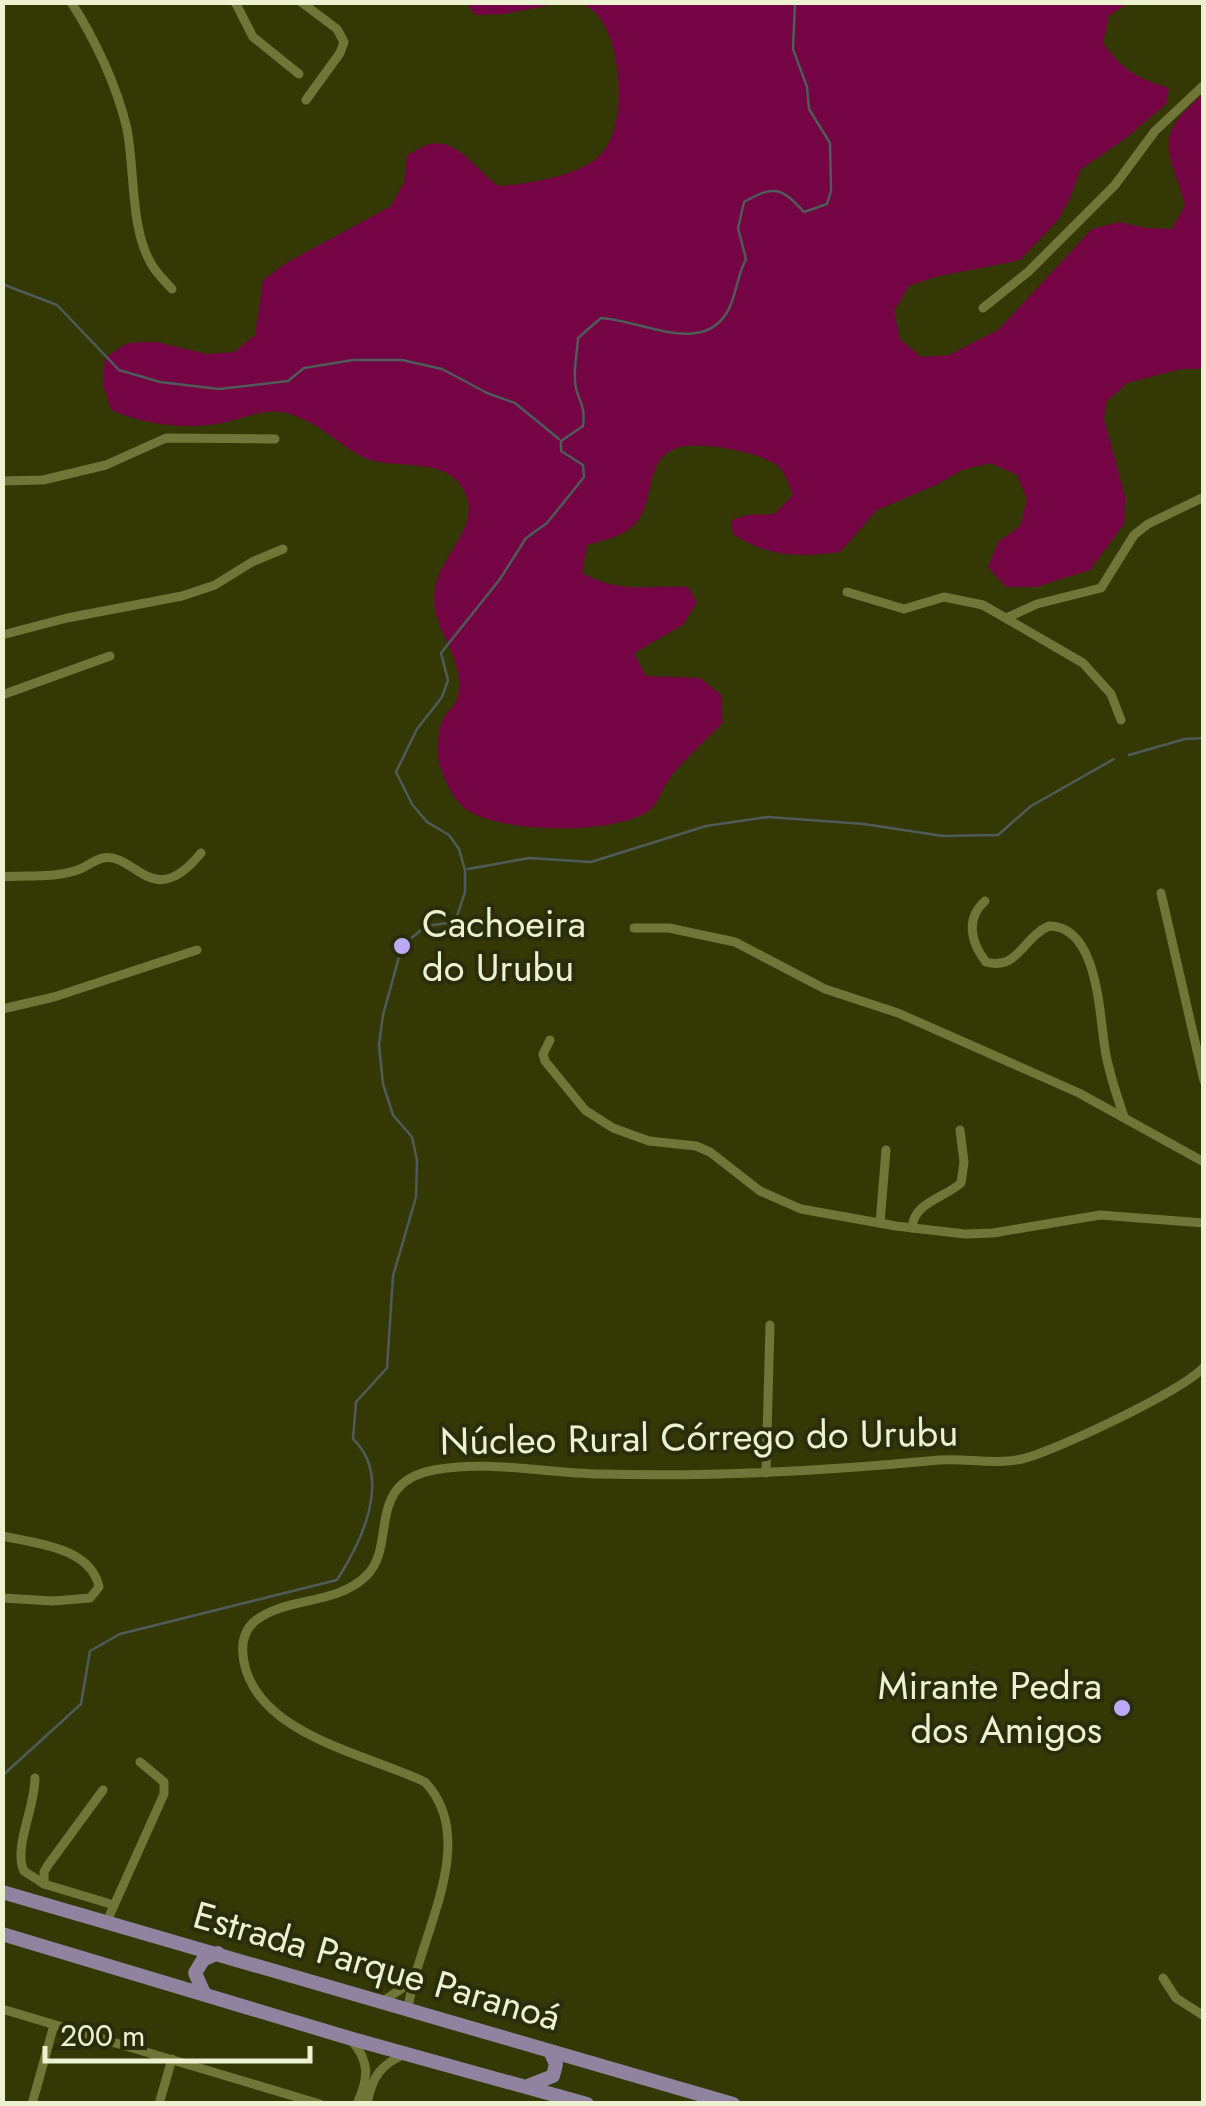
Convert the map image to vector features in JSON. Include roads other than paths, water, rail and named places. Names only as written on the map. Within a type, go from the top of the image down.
[{"type":"main road","name":"Estrada Parque Paranoá","points":[[2,1892],[733,2104]]},
{"type":"main road","name":"Estrada Parque Paranoá","points":[[2,1934],[349,2038],[587,2104]]},
{"type":"main road","points":[[204,1993],[195,1973],[203,1960],[218,1953]]},
{"type":"main road","points":[[524,2086],[545,2082],[553,2076],[556,2064],[550,2051]]},
{"type":"street","points":[[70,2],[94,42],[121,109],[143,246],[152,267],[172,289]]},
{"type":"street","points":[[235,2],[253,38],[299,74]]},
{"type":"street","points":[[301,2],[337,29],[344,42],[340,54],[306,100]]},
{"type":"street","points":[[983,308],[1028,272],[1115,185],[1155,131],[1204,85]]},
{"type":"street","points":[[2,481],[43,480],[106,465],[166,438],[275,440]]},
{"type":"street","points":[[1006,618],[1037,604],[1100,588],[1134,534],[1204,497]]},
{"type":"street","points":[[2,636],[67,618],[182,596],[215,585],[282,549]]},
{"type":"street","points":[[847,592],[904,608],[953,598],[983,605],[1083,663],[1111,694],[1121,720]]},
{"type":"street","points":[[2,694],[110,656]]},
{"type":"street","points":[[2,877],[68,873],[106,858],[115,859],[150,880],[165,879],[180,873],[201,853]]},
{"type":"street","points":[[1160,893],[1204,1081]]},
{"type":"street","points":[[986,901],[972,919],[972,933],[986,962],[1006,964],[1018,956],[1032,936],[1048,926],[1069,931],[1076,941],[1097,982],[1106,1054],[1124,1116]]},
{"type":"street","points":[[634,928],[669,928],[735,942],[825,989],[898,1013],[1079,1093],[1204,1162]]},
{"type":"street","points":[[2,1010],[197,950]]},
{"type":"street","points":[[550,1040],[545,1061],[585,1110],[613,1128],[649,1141],[696,1146],[710,1152],[760,1191],[784,1203],[880,1223],[965,1234],[992,1234],[1100,1214],[1204,1223]]},
{"type":"street","points":[[912,1228],[919,1208],[960,1183],[964,1162],[960,1130]]},
{"type":"street","points":[[880,1223],[886,1150]]},
{"type":"street","points":[[766,1473],[770,1325]]},
{"type":"street","name":"Núcleo Rural Córrego do Urubu","points":[[408,2010],[411,1982],[446,1868],[447,1825],[438,1796],[425,1782],[316,1737],[276,1714],[253,1690],[242,1658],[246,1631],[259,1618],[328,1597],[364,1578],[374,1564],[390,1502],[406,1481],[435,1470],[484,1468],[595,1474],[766,1473],[946,1460],[1018,1460],[1053,1448],[1156,1398],[1204,1367]]},
{"type":"street","points":[[2,1536],[56,1548],[78,1559],[94,1573],[99,1587],[90,1598],[78,1601],[2,1598]]},
{"type":"street","points":[[107,1921],[164,1794],[164,1782],[140,1762]]},
{"type":"street","points":[[35,1778],[34,1804],[19,1855],[24,1871],[44,1884],[114,1904]]},
{"type":"street","points":[[44,1884],[48,1865],[103,1790]]},
{"type":"street","points":[[1163,1978],[1176,1998],[1204,2016]]},
{"type":"street","points":[[382,2002],[411,1982]]},
{"type":"street","points":[[2,2009],[290,2099],[320,2104]]},
{"type":"street","points":[[32,2104],[54,2025]]},
{"type":"street","points":[[349,2038],[361,2051],[368,2069],[357,2104]]},
{"type":"street","points":[[367,2104],[380,2068],[407,2054]]},
{"type":"street","points":[[159,2104],[172,2059]]},
{"type":"waterway","points":[[2,1776],[81,1704],[90,1651],[120,1634],[337,1580],[356,1547],[372,1490],[365,1454],[353,1439],[356,1402],[387,1368],[393,1276],[416,1197],[417,1160],[412,1137],[393,1115],[383,1084],[379,1045],[383,1015],[402,946],[426,926],[455,922],[465,892],[465,870],[459,849],[449,835],[427,822],[412,804],[396,772],[417,729],[442,697],[448,680],[441,653],[500,579],[526,538],[547,523],[584,477],[583,465],[561,451],[561,441],[583,426],[575,379],[578,338],[601,318],[673,333],[707,330],[721,321],[731,304],[746,259],[738,228],[744,202],[777,191],[804,212],[827,204],[831,191],[830,143],[809,109],[807,87],[793,49],[795,2]]},
{"type":"waterway","points":[[2,284],[57,305],[119,370],[160,382],[219,389],[288,381],[304,368],[353,360],[402,360],[442,369],[515,403],[559,439]]},
{"type":"waterway","points":[[1129,755],[1185,739],[1204,738]]},
{"type":"waterway","points":[[468,869],[529,858],[591,862],[706,826],[768,817],[864,824],[943,836],[998,835],[1031,806],[1114,759]]},
{"type":"place","name":"Cachoeira do Urubu","points":[[402,946]]},
{"type":"place","name":"Mirante Pedra dos Amigos","points":[[1122,1708]]}]
